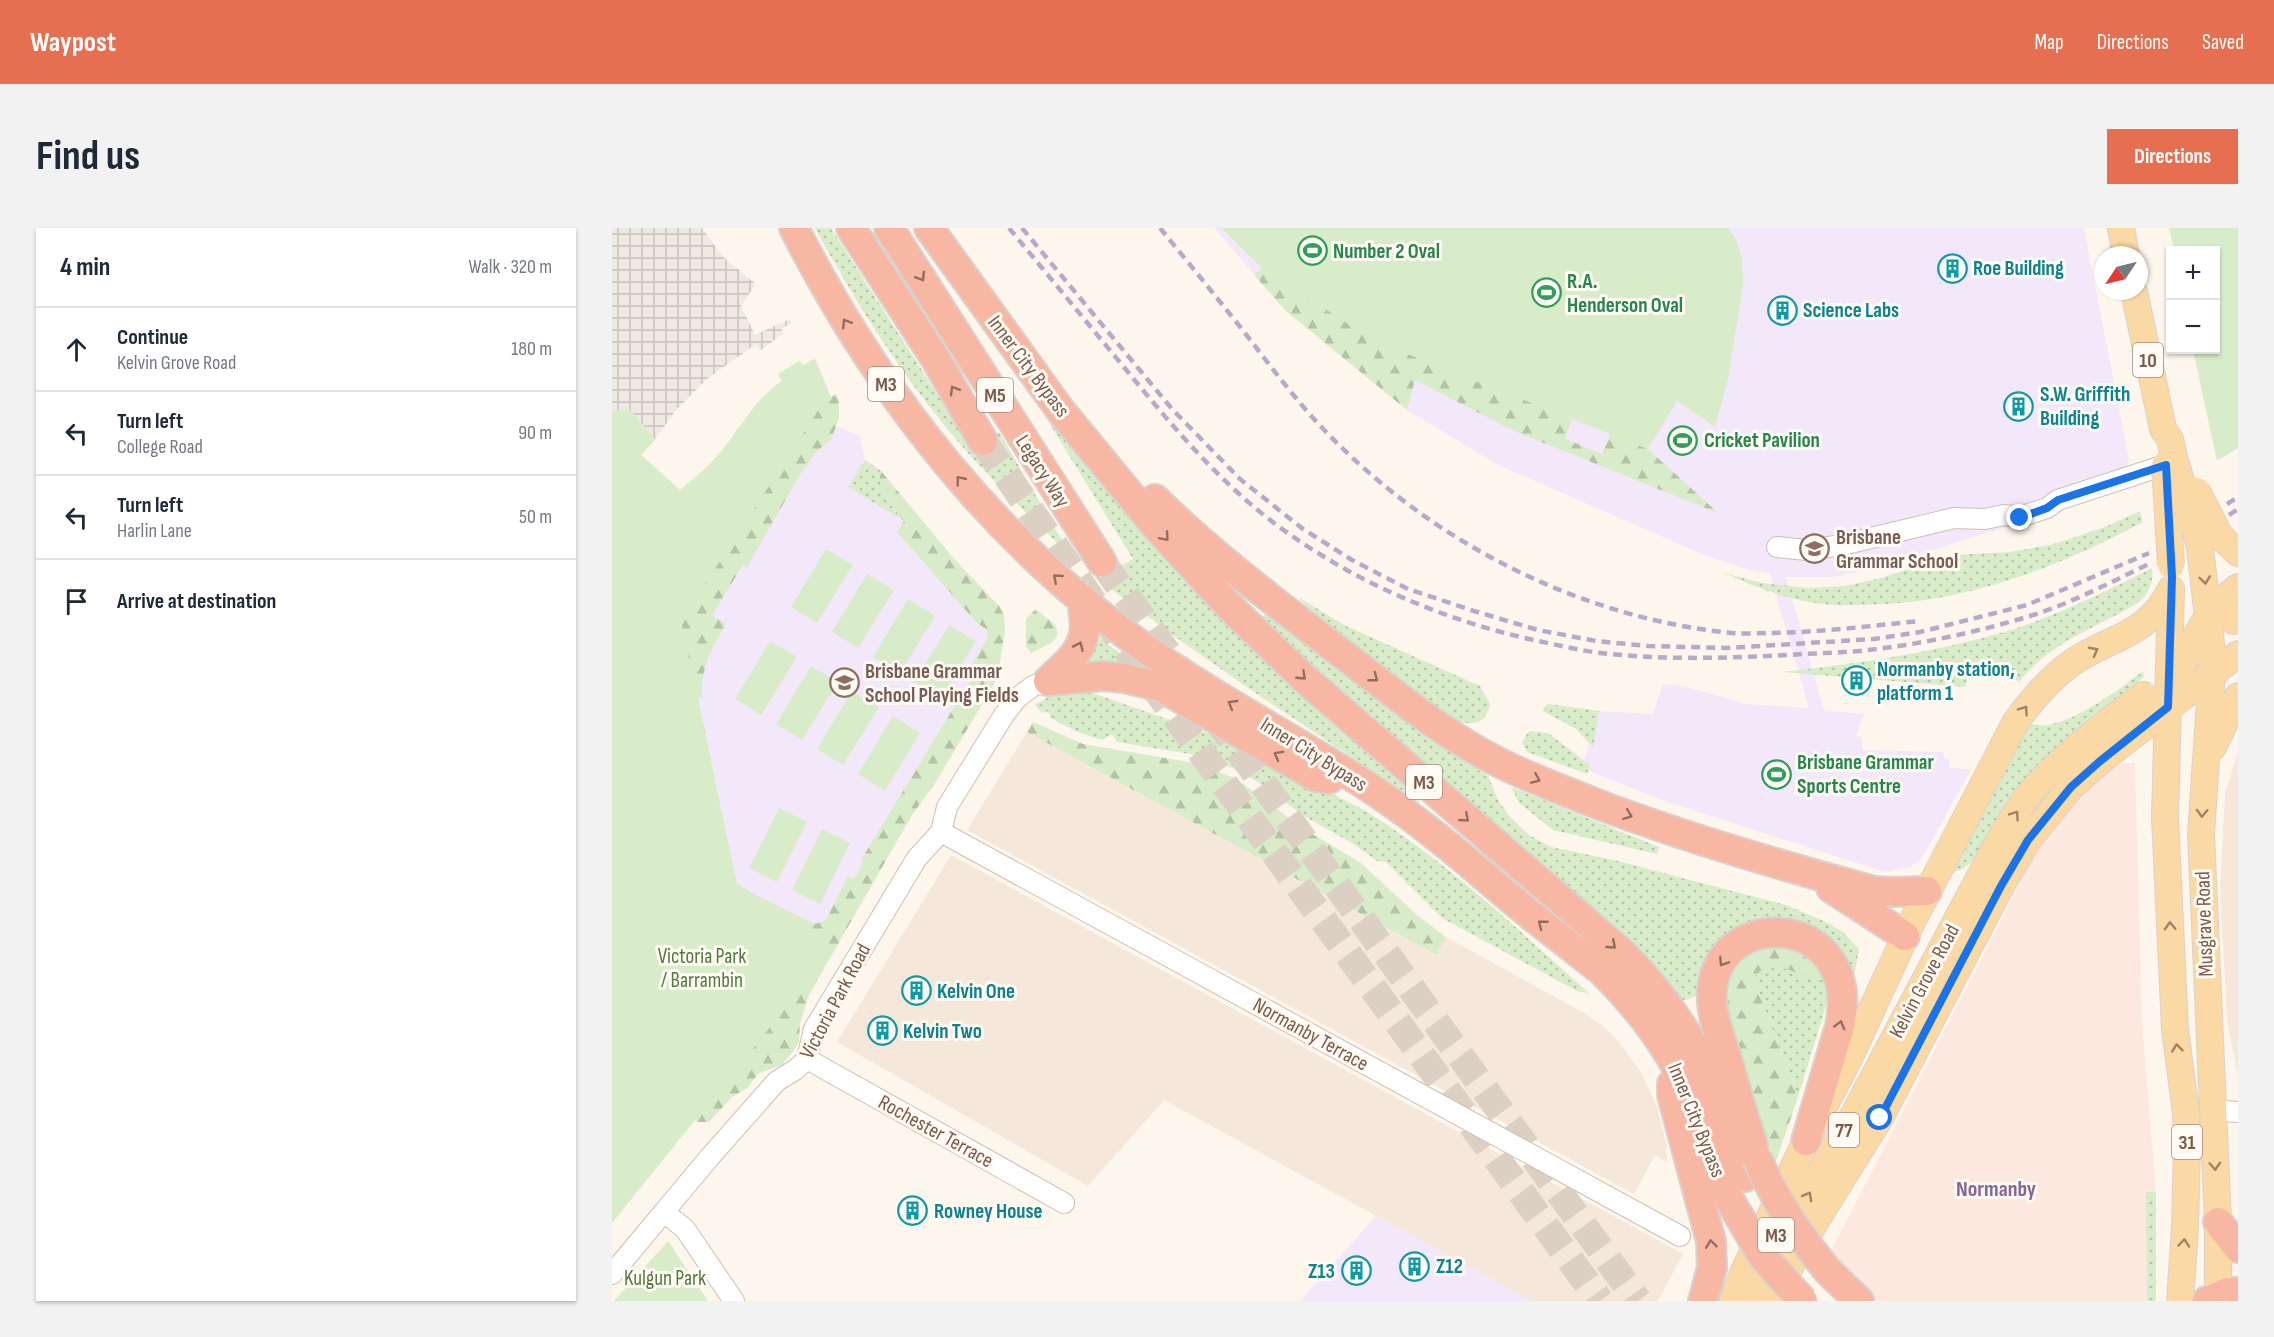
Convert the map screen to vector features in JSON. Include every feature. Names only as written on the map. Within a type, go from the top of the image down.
[{"type":"highway","name":"Inner City Bypass","points":[[794,228],[833,301],[914,422],[967,489],[1036,560],[1082,600],[1153,654],[1197,684],[1371,789],[1417,822],[1604,972],[1642,1014],[1670,1055],[1696,1106],[1730,1201],[1764,1258],[1821,1289]]},
{"type":"highway","name":"Legacy Way","points":[[851,228],[935,358],[983,441]]},
{"type":"highway","name":"Legacy Way","points":[[889,228],[1102,562]]},
{"type":"highway","name":"Inner City Bypass","points":[[929,228],[1061,411],[1170,542],[1263,639],[1351,720],[1621,952],[1646,977],[1680,1023],[1703,1065],[1751,1167],[1758,1205],[1770,1226],[1821,1289]]},
{"type":"highway","points":[[1061,411],[1186,529],[1237,572],[1443,730],[1472,748],[1532,778],[1638,819],[1874,891],[1927,891]]},
{"type":"highway","points":[[1048,681],[1073,658],[1079,649],[1084,632],[1082,600]]},
{"type":"highway","points":[[1048,681],[1103,676],[1124,678],[1161,687],[1316,777],[1371,789]]},
{"type":"highway","points":[[1801,870],[1905,936]]},
{"type":"highway","points":[[1751,1167],[1712,1002],[1714,977],[1723,960],[1737,946],[1759,934],[1797,935],[1814,944],[1832,963],[1843,990],[1843,1013],[1840,1026],[1806,1141]]},
{"type":"highway","points":[[1670,1055],[1672,1095],[1711,1241],[1712,1268],[1703,1301]]},
{"type":"highway","points":[[2218,1222],[2238,1248]]},
{"type":"highway","points":[[1821,1289],[1858,1301]]},
{"type":"main road","points":[[2121,228],[2124,246]]},
{"type":"main road","name":"10","points":[[2136,300],[2170,448],[2171,577],[2168,704]]},
{"type":"main road","name":"Musgrave Road","points":[[2170,448],[2219,545],[2209,613],[2212,672],[2202,807],[2202,863],[2220,1297]]},
{"type":"main road","name":"Kelvin Grove Road","points":[[1733,1301],[1743,1273],[1806,1141],[1849,1059],[1905,936],[2006,739],[2031,701],[2046,684],[2074,662],[2151,619],[2162,607],[2171,577]]},
{"type":"main road","points":[[2168,704],[2200,626],[2209,613],[2238,587]]},
{"type":"main road","name":"Kelvin Grove Road","points":[[1747,1301],[1854,1114],[1947,964],[2049,812],[2071,787],[2168,704],[2238,654]]},
{"type":"main road","name":"Kelvin Grove Road","points":[[1771,1301],[1817,1219],[1880,1118],[1947,964],[1986,865],[2011,820],[2031,793],[2091,736],[2143,695]]},
{"type":"main road","points":[[2206,763],[2238,696]]},
{"type":"main road","name":"Musgrave Road","points":[[2168,704],[2165,818],[2175,1029],[2186,1113],[2187,1147],[2180,1301]]},
{"type":"main road","points":[[1927,891],[1958,885],[1977,874],[1986,865]]},
{"type":"main road","points":[[1905,936],[1947,964]]},
{"type":"street","points":[[1777,547],[1815,549],[1866,540],[1941,520],[1985,519],[2004,515],[2044,498],[2058,500],[2170,448]]},
{"type":"street","name":"Victoria Park Road","points":[[612,1274],[777,1081],[807,1059],[814,1029],[917,858],[941,832],[947,807],[1004,715],[1017,698],[1033,686],[1048,681]]},
{"type":"street","name":"Normanby Terrace","points":[[941,832],[1680,1236]]},
{"type":"street","name":"Rochester Terrace","points":[[807,1059],[1065,1203]]},
{"type":"street","points":[[2213,1110],[2238,1112]]},
{"type":"street","points":[[664,1212],[685,1229],[734,1301]]},
{"type":"shaded area","points":[[612,228],[702,228],[723,257],[756,284],[741,306],[755,335],[790,319],[792,323],[781,329],[784,333],[761,350],[756,344],[707,379],[677,409],[655,439],[630,410],[612,411]]},
{"type":"shaded area","name":"Brisbane Grammar School","points":[[1214,228],[2084,228],[2094,280],[2094,300],[2098,300],[2129,460],[2120,491],[1876,568],[1833,577],[1786,577],[1824,710],[1864,714],[1856,736],[1862,737],[1862,750],[1944,752],[1944,759],[1949,759],[1949,768],[1971,769],[1919,861],[1910,867],[1885,872],[1664,801],[1582,768],[1599,711],[1653,714],[1663,684],[1687,687],[1746,704],[1809,708],[1770,574],[1746,569],[1704,555],[1498,465],[1407,410],[1287,312]]},
{"type":"shaded area","name":"Brisbane Grammar School Playing Fields","points":[[815,417],[860,436],[865,460],[881,471],[955,560],[999,606],[1005,623],[999,668],[993,686],[937,780],[912,815],[835,947],[737,883],[681,620]]},
{"type":"shaded area","points":[[1027,732],[1435,955],[1446,937],[1586,1014],[1620,1043],[1642,1074],[1657,1107],[1666,1143],[1667,1162],[1655,1155],[1634,1194],[967,830]]},
{"type":"shaded area","points":[[2238,752],[2238,1075],[2227,1020],[2220,889],[2225,794]]},
{"type":"shaded area","points":[[2111,763],[2135,763],[2142,1023],[2156,1192],[2156,1301],[1875,1301],[1851,1282],[1828,1257],[2005,913],[2037,846]]},
{"type":"shaded area","points":[[951,855],[1683,1254],[1658,1301],[1532,1301],[1164,1100],[1088,1186],[837,1042]]},
{"type":"shaded area","points":[[1376,1216],[1532,1301],[1300,1301]]},
{"type":"green space","points":[[815,228],[831,228],[971,447],[999,432],[1071,556],[979,465],[945,426],[904,372],[866,316]]},
{"type":"green space","name":"R.A. Henderson Oval","points":[[1221,228],[1728,228],[1736,240],[1742,258],[1743,284],[1728,379],[1715,427],[1677,401],[1648,449],[1375,341],[1262,268]]},
{"type":"green space","points":[[2169,228],[2238,228],[2238,448],[2217,461],[2194,354],[2220,354],[2220,246],[2173,246]]},
{"type":"green space","points":[[1262,268],[1375,341],[1572,419],[1565,439],[1602,454],[1610,434],[1648,449],[1718,513],[1514,431],[1415,380],[1407,410],[1287,312],[1254,275]]},
{"type":"green space","points":[[815,359],[831,397],[836,394],[839,400],[839,418],[831,440],[817,451],[801,473],[747,567],[743,565],[712,615],[726,624],[708,658],[703,676],[702,696],[698,699],[717,788],[630,410],[655,439],[641,455],[680,490],[714,459],[756,405],[782,381],[778,374],[800,361],[803,365]]},
{"type":"green space","name":"Victoria Park / Barrambin","points":[[815,359],[829,394],[681,621],[737,883],[835,947],[612,1223],[612,411],[630,410],[655,439],[641,455],[680,490],[714,460],[756,405],[782,381],[778,374],[800,361],[803,365]]},
{"type":"green space","points":[[1046,410],[1121,506],[1193,585],[1421,798],[1419,802],[1216,666],[1098,579],[1133,559],[1043,413]]},
{"type":"green space","points":[[865,460],[881,471],[883,491],[904,521],[848,487]]},
{"type":"green space","points":[[881,471],[955,560],[999,606],[1004,615],[1005,631],[999,668],[993,686],[937,780],[912,815],[808,997],[800,1024],[799,1041],[795,1049],[782,1065],[759,1073],[747,1088],[732,1097],[709,1122],[698,1122],[693,1119],[750,892],[815,924],[826,920],[848,876],[854,879],[863,862],[861,860],[970,681],[968,671],[988,637],[986,629],[977,623],[897,532],[904,521],[883,491]]},
{"type":"green space","points":[[2140,511],[2143,522],[2076,555],[2006,581],[1934,599],[1897,603],[1828,605],[1784,596],[1724,573],[1762,583],[1789,586],[1808,588],[1845,586],[1881,578],[1952,555],[2010,552],[2054,544],[2105,527]]},
{"type":"green space","points":[[826,549],[853,565],[817,623],[791,607]]},
{"type":"green space","points":[[2152,568],[2150,587],[2139,602],[2060,645],[2032,667],[2019,682],[2010,676],[2000,675],[1998,667],[1968,665],[1966,687],[1782,672],[1893,657],[2001,633],[2059,612]]},
{"type":"green space","points":[[867,574],[894,590],[858,648],[832,632]]},
{"type":"green space","points":[[1298,597],[1346,626],[1480,686],[1490,704],[1485,717],[1476,723],[1465,723],[1452,718],[1309,609]]},
{"type":"green space","points":[[908,599],[935,616],[900,674],[873,657]]},
{"type":"green space","points":[[1036,609],[1055,625],[1058,634],[1053,642],[1031,653],[1026,646],[1026,619]]},
{"type":"green space","points":[[1267,613],[1430,739],[1488,776],[1498,800],[1510,817],[1529,835],[1551,847],[1614,860],[1786,905],[1826,922],[1843,932],[1859,949],[1853,982],[1827,938],[1683,1001],[1663,977],[1308,665],[1260,619]]},
{"type":"green space","points":[[949,625],[976,641],[941,699],[914,682]]},
{"type":"green space","points":[[1100,638],[1135,665],[1134,669],[1074,672]]},
{"type":"green space","points":[[770,641],[797,657],[761,715],[735,699]]},
{"type":"green space","points":[[811,666],[838,682],[802,740],[776,724]]},
{"type":"green space","points":[[2143,671],[2144,677],[2070,736],[2036,768],[2006,804],[1977,856],[1959,871],[1947,874],[2028,724],[2047,725],[2072,717],[2098,703]]},
{"type":"green space","points":[[1081,689],[1219,737],[1364,810],[1395,830],[1453,874],[1590,994],[1577,991],[1442,918],[1386,862],[1377,861],[1352,843],[1304,816],[1253,779],[1224,764],[1196,755],[1117,742],[1113,735],[1103,740],[1089,736],[1051,718],[1048,711],[1042,713],[1035,705],[1050,696]]},
{"type":"green space","points":[[852,691],[879,707],[843,765],[817,749]]},
{"type":"green space","points":[[1549,704],[1599,711],[1593,747],[1576,729],[1543,711],[1543,708]]},
{"type":"green space","points":[[893,716],[920,733],[885,791],[858,774]]},
{"type":"green space","points":[[1033,722],[1083,744],[1194,763],[1235,778],[1304,829],[1361,863],[1418,916],[1446,937],[1436,955],[1027,732]]},
{"type":"green space","points":[[1529,731],[1548,733],[1590,765],[1587,774],[1527,752],[1522,742]]},
{"type":"green space","points":[[1511,787],[1659,847],[1657,854],[1553,830],[1519,803]]},
{"type":"green space","points":[[779,808],[807,822],[777,882],[749,868]]},
{"type":"green space","points":[[822,829],[850,843],[820,904],[792,890]]},
{"type":"green space","points":[[1794,943],[1826,972],[1810,979],[1788,969],[1774,967],[1767,968],[1753,977],[1798,1097],[1772,1173],[1722,1013],[1723,979],[1751,946]]},
{"type":"green space","points":[[1774,966],[1792,970],[1826,972],[1829,996],[1798,1097],[1753,977],[1762,969]]},
{"type":"green space","points":[[2146,1192],[2156,1192],[2156,1301],[2147,1301]]},
{"type":"green space","name":"Kulgun Park","points":[[668,1241],[708,1301],[614,1301]]},
{"type":"tunnel","points":[[983,441],[1109,625],[1600,1301]]},
{"type":"tunnel","points":[[1102,562],[1181,672]]},
{"type":"tunnel","points":[[1214,716],[1638,1301]]},
{"type":"railway","points":[[1009,228],[1176,429],[1232,488],[1274,523],[1335,563],[1400,596],[1467,622],[1538,641],[1592,652],[1632,656],[1744,657],[1868,650],[1950,637],[2030,616],[2076,599],[2151,563]]},
{"type":"railway","points":[[1022,228],[1172,409],[1240,479],[1303,529],[1352,560],[1408,589],[1538,630],[1596,641],[1648,646],[1727,648],[1874,639],[1920,632],[2027,605],[2149,553]]},
{"type":"railway","points":[[1160,228],[1328,434],[1414,509],[1462,541],[1513,569],[1565,592],[1620,611],[1675,625],[1732,633],[1810,631],[1919,621]]},
{"type":"railway","points":[[2227,504],[2238,497]]},
{"type":"railway","points":[[2229,515],[2238,509]]},
{"type":"place","name":"Number 2 Oval","points":[[1312,251]]},
{"type":"place","name":"Roe Building","points":[[1952,268]]},
{"type":"place","name":"R.A. Henderson Oval","points":[[1546,293]]},
{"type":"place","name":"Science Labs","points":[[1782,310]]},
{"type":"place","name":"S.W. Griffith Building","points":[[2019,406]]},
{"type":"place","name":"Cricket Pavilion","points":[[1683,440]]},
{"type":"place","name":"Brisbane Grammar School","points":[[1815,549]]},
{"type":"place","name":"Normanby station, platform 1","points":[[1856,681]]},
{"type":"place","name":"Brisbane Grammar School Playing Fields","points":[[844,683]]},
{"type":"place","name":"Brisbane Grammar Sports Centre","points":[[1776,774]]},
{"type":"place","name":"Kelvin One","points":[[916,991]]},
{"type":"place","name":"Kelvin Two","points":[[882,1031]]},
{"type":"place","name":"Rowney House","points":[[913,1211]]},
{"type":"place","name":"Z12","points":[[1415,1266]]},
{"type":"place","name":"Z13","points":[[1356,1271]]},
{"type":"district","name":"Normanby","points":[[1996,1188]]},
{"type":"route","points":[[1880,1118],[2001,886],[2028,840],[2071,787],[2168,707],[2172,577],[2167,519],[2166,465],[2058,500],[2047,508],[2020,518]]}]
